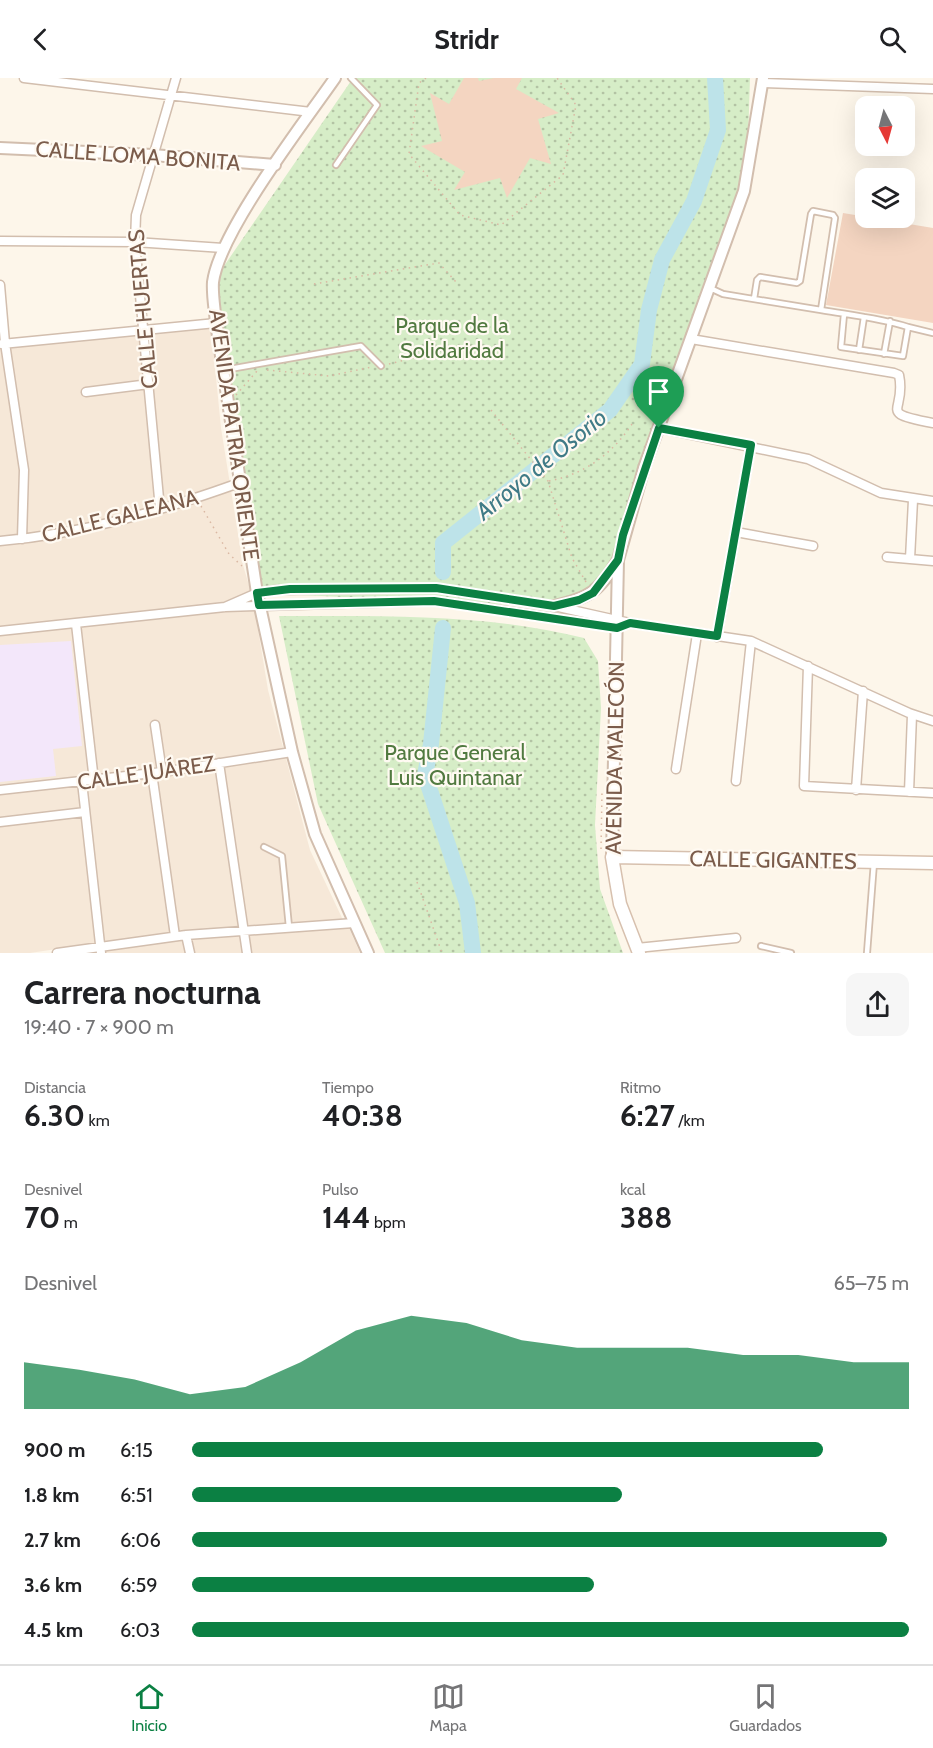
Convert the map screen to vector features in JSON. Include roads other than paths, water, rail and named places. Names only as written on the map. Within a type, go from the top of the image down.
[{"type":"main road","name":"CALLE GIGANTES","points":[[607,858],[933,863]]},
{"type":"main road","name":"AVENIDA MALECÓN","points":[[607,858],[620,904],[638,951]]},
{"type":"street","points":[[24,78],[311,112]]},
{"type":"street","name":"CALLE HUERTAS","points":[[160,510],[135,242],[136,215],[176,78]]},
{"type":"street","name":"AVENIDA PATRIA ORIENTE","points":[[335,78],[275,165],[223,248],[213,282],[216,323],[254,576],[292,752],[315,834],[368,953]]},
{"type":"street","points":[[763,80],[897,82],[933,89]]},
{"type":"street","name":"AVENIDA MALECÓN","points":[[607,858],[618,560],[627,524],[659,428],[744,191],[763,80]]},
{"type":"street","name":"CALLE LOMA BONITA","points":[[0,148],[153,154],[275,165]]},
{"type":"street","points":[[0,241],[135,242],[223,248]]},
{"type":"street","points":[[0,285],[3,344],[24,470],[22,539]]},
{"type":"street","points":[[3,344],[216,323]]},
{"type":"street","points":[[691,339],[900,375],[897,413],[901,417],[933,423]]},
{"type":"street","points":[[86,392],[149,384]]},
{"type":"street","points":[[659,428],[751,445],[808,459],[881,493],[914,500],[933,501]]},
{"type":"street","points":[[717,636],[751,445]]},
{"type":"street","name":"CALLE GALEANA","points":[[0,541],[98,526],[160,510],[239,483]]},
{"type":"street","points":[[910,559],[914,500]]},
{"type":"street","points":[[735,532],[813,546]]},
{"type":"street","points":[[887,557],[933,561]]},
{"type":"street","points":[[554,606],[579,600],[593,593],[618,560]]},
{"type":"street","points":[[225,607],[257,593],[290,589],[436,588],[554,606],[617,624]]},
{"type":"street","points":[[0,631],[225,607],[434,601],[617,624],[630,623],[751,641],[912,715],[933,721]]},
{"type":"street","points":[[76,624],[94,781]]},
{"type":"street","points":[[676,769],[697,634]]},
{"type":"street","points":[[736,781],[751,641]]},
{"type":"street","points":[[808,666],[804,786],[933,793]]},
{"type":"street","points":[[856,790],[863,692]]},
{"type":"street","points":[[909,792],[912,715]]},
{"type":"street","points":[[155,725],[162,772]]},
{"type":"street","name":"CALLE JUÁREZ","points":[[0,790],[94,781],[292,752]]},
{"type":"street","points":[[219,764],[248,953]]},
{"type":"street","points":[[152,773],[175,936]]},
{"type":"street","points":[[82,782],[100,950]]},
{"type":"street","points":[[0,822],[85,812]]},
{"type":"street","points":[[57,953],[100,950],[175,936],[354,923]]},
{"type":"street","points":[[186,935],[190,953]]},
{"type":"street","points":[[638,951],[736,939]]},
{"type":"lane","points":[[336,165],[377,105],[351,78]]},
{"type":"lane","points":[[754,299],[757,280],[760,277],[796,283],[800,281],[811,214],[813,211],[833,214],[835,218],[821,310]]},
{"type":"lane","points":[[710,288],[723,294],[890,321],[933,333]]},
{"type":"lane","points":[[844,314],[839,345],[859,350],[903,356],[908,327]]},
{"type":"lane","points":[[859,350],[864,317]]},
{"type":"lane","points":[[884,354],[890,321]]},
{"type":"lane","points":[[224,370],[361,346],[381,366]]},
{"type":"lane","points":[[264,847],[282,856],[289,927]]},
{"type":"lane","points":[[867,953],[874,862]]},
{"type":"lane","points":[[761,946],[791,953]]},
{"type":"waterway","name":"Arroyo de Osorio","points":[[443,572],[443,543],[610,410],[642,364],[649,310],[662,260],[694,201],[718,130],[715,78]]},
{"type":"waterway","name":"Arroyo de Osorio","points":[[443,628],[431,744],[425,775],[467,903],[473,953]]},
{"type":"park label","name":"Parque de la Solidaridad","points":[[452,338]]},
{"type":"park label","name":"Parque General Luis Quintanar","points":[[455,764]]}]
